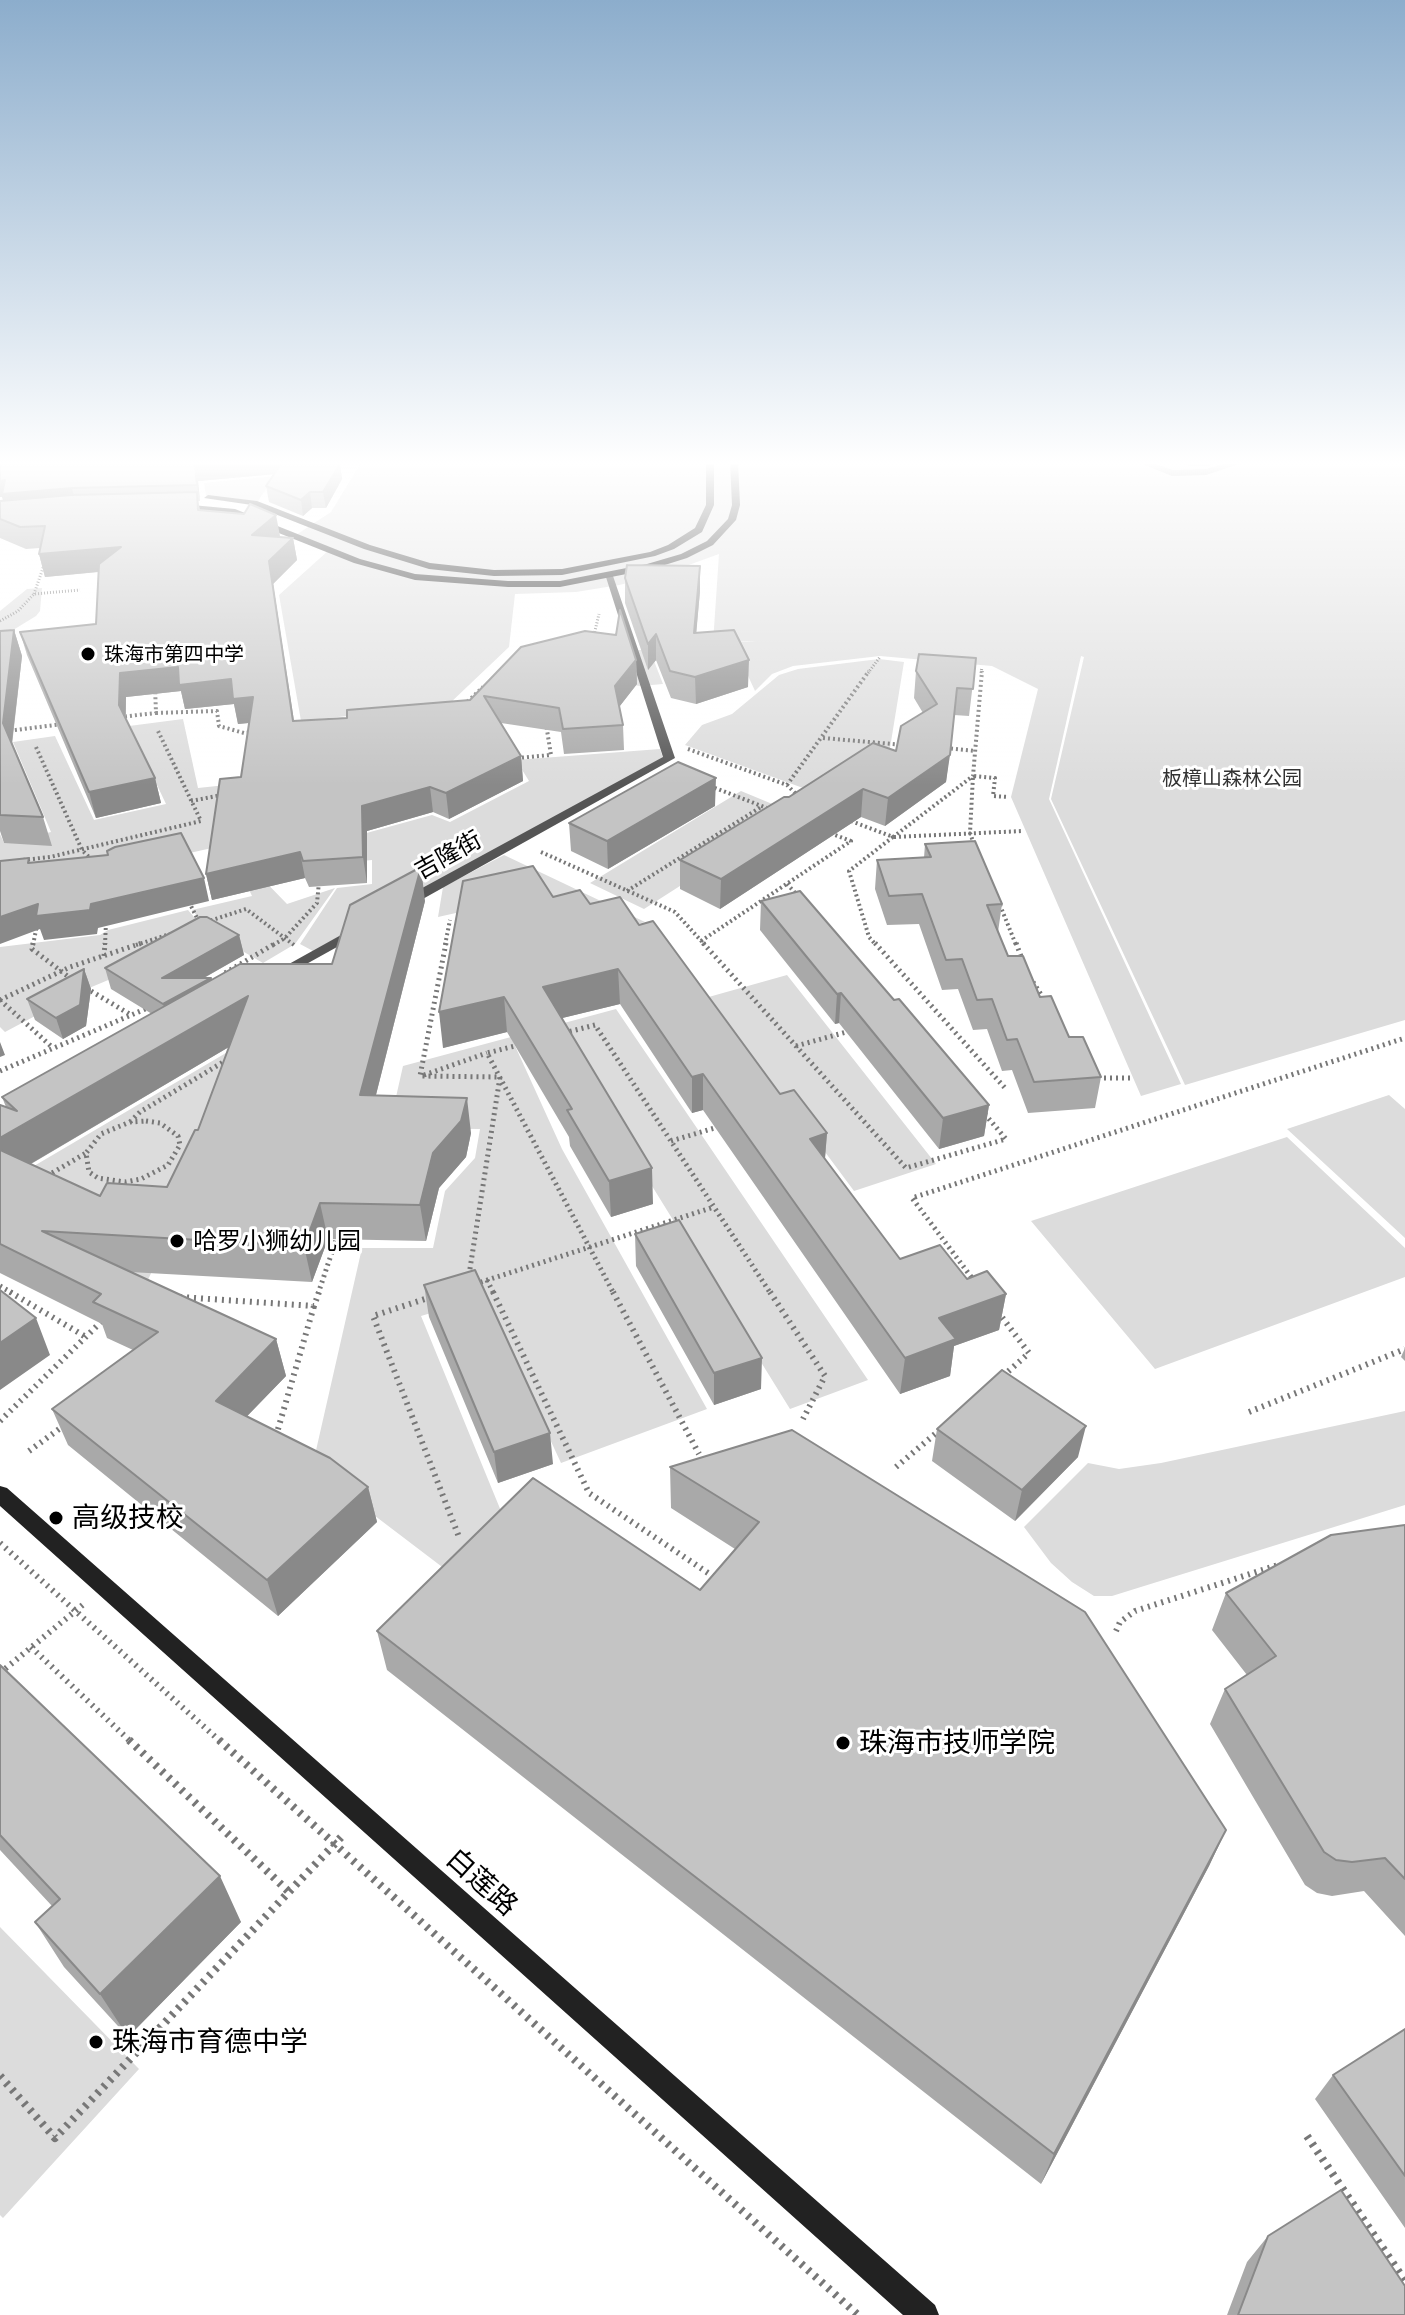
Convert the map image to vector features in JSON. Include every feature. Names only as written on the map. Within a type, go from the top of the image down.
[{"type":"main road","points":[[386,569],[415,577],[508,584],[560,584],[634,569]]},
{"type":"main road","points":[[457,569],[494,573],[577,569]]},
{"type":"main road","name":"白莲路","points":[[0,1494],[925,2315]]},
{"type":"lane","name":"吉隆街","points":[[393,910],[669,758],[608,576]]},
{"type":"lane","points":[[270,978],[365,925]]},
{"type":"path","points":[[0,621],[18,611],[34,594],[43,569]]},
{"type":"path","points":[[34,594],[80,590]]},
{"type":"path","points":[[593,644],[601,606]]},
{"type":"path","points":[[787,785],[880,657]]},
{"type":"path","points":[[976,848],[970,833],[982,667]]},
{"type":"path","points":[[458,711],[490,680]]},
{"type":"path","points":[[154,681],[156,713]]},
{"type":"path","points":[[109,719],[156,713],[217,711],[219,726],[244,733],[259,732]]},
{"type":"path","points":[[504,759],[551,755],[546,724],[551,717]]},
{"type":"path","points":[[0,732],[63,725]]},
{"type":"path","points":[[13,861],[50,857],[201,821],[158,731]]},
{"type":"path","points":[[822,738],[914,746]]},
{"type":"path","points":[[680,746],[787,785],[805,804]]},
{"type":"path","points":[[36,747],[82,850],[100,868]]},
{"type":"path","points":[[945,748],[975,751]]},
{"type":"path","points":[[1005,1088],[869,937],[849,871],[973,776],[995,778],[993,796],[1008,797]]},
{"type":"path","points":[[707,785],[776,812]]},
{"type":"path","points":[[191,801],[235,793]]},
{"type":"path","points":[[627,891],[762,806]]},
{"type":"path","points":[[849,820],[893,837],[1023,831]]},
{"type":"path","points":[[701,941],[851,841],[821,829]]},
{"type":"path","points":[[157,832],[163,845]]},
{"type":"path","points":[[518,841],[675,912],[906,1168],[1006,1139],[977,1106]]},
{"type":"path","points":[[545,854],[559,846]]},
{"type":"path","points":[[47,873],[50,857]]},
{"type":"path","points":[[219,976],[285,938],[317,903],[320,875]]},
{"type":"path","points":[[787,884],[807,908]]},
{"type":"path","points":[[994,892],[1025,965]]},
{"type":"path","points":[[188,898],[200,924]]},
{"type":"path","points":[[104,956],[107,908]]},
{"type":"path","points":[[186,929],[246,909],[310,956]]},
{"type":"path","points":[[38,919],[32,949],[58,972],[131,1015]]},
{"type":"path","points":[[420,1076],[450,920]]},
{"type":"path","points":[[52,1047],[0,1000],[58,972],[172,933]]},
{"type":"path","points":[[1031,980],[1048,1005]]},
{"type":"path","points":[[0,1071],[156,1004]]},
{"type":"path","points":[[549,1037],[595,1025],[825,1376],[803,1419]]},
{"type":"path","points":[[796,1046],[856,1029]]},
{"type":"path","points":[[984,1293],[912,1198],[1405,1038]]},
{"type":"path","points":[[420,1076],[533,1041]]},
{"type":"path","points":[[487,1053],[699,1454]]},
{"type":"path","points":[[34,1184],[86,1153],[101,1134],[130,1122],[140,1112],[234,1055],[229,1069]]},
{"type":"path","points":[[1090,1067],[1099,1080],[1131,1078]]},
{"type":"path","points":[[420,1076],[500,1077]]},
{"type":"path","points":[[500,1077],[467,1286],[714,1207]]},
{"type":"path","points":[[86,1153],[89,1172],[98,1178],[125,1182],[156,1174],[168,1165],[177,1152],[178,1136],[160,1123],[130,1122]]},
{"type":"path","points":[[671,1141],[729,1123]]},
{"type":"path","points":[[177,1152],[187,1153]]},
{"type":"path","points":[[274,1441],[341,1225]]},
{"type":"path","points":[[487,1280],[589,1493],[723,1583]]},
{"type":"path","points":[[0,1286],[86,1337]]},
{"type":"path","points":[[440,1295],[373,1316],[459,1537]]},
{"type":"path","points":[[177,1297],[314,1306]]},
{"type":"path","points":[[993,1305],[1029,1353],[993,1384]]},
{"type":"path","points":[[0,1421],[109,1315]]},
{"type":"path","points":[[1249,1412],[1405,1349]]},
{"type":"path","points":[[29,1451],[75,1417]]},
{"type":"path","points":[[896,1467],[945,1426]]},
{"type":"path","points":[[0,1543],[336,1842],[858,2315]]},
{"type":"path","points":[[1116,1631],[1120,1622],[1135,1611],[1285,1563]]},
{"type":"path","points":[[0,1673],[104,1587]]},
{"type":"path","points":[[31,1647],[289,1892]]},
{"type":"path","points":[[0,2076],[55,2138],[362,1815]]},
{"type":"path","points":[[1307,2136],[1405,2281]]},
{"type":"green space","name":"板樟山森林公园","points":[[308,569],[677,569],[619,585],[576,592],[515,594],[509,647],[448,705],[301,721],[279,595]]},
{"type":"green space","name":"板樟山森林公园","points":[[718,569],[1405,569],[1405,1020],[1185,1085],[1051,799],[1084,657],[1081,656],[1049,799],[1181,1084],[1141,1096],[1011,797],[1038,689],[992,666],[880,656],[793,666],[772,674],[755,691],[738,654],[654,661],[663,684],[640,686],[591,679],[615,652],[755,641],[713,643]]},
{"type":"green space","points":[[42,588],[40,611],[36,616],[0,638],[0,611],[27,589]]},
{"type":"green space","points":[[879,659],[904,662],[889,754],[825,796],[685,745],[702,725],[732,714],[779,675],[798,669]]},
{"type":"green space","points":[[183,719],[198,788],[245,783],[243,841],[114,870],[0,884],[0,834],[4,843],[51,832],[13,742],[55,736],[94,820],[166,804],[129,726]]},
{"type":"green space","points":[[660,749],[663,758],[313,951],[300,944],[337,888],[372,884],[372,860],[351,862],[352,837],[432,815],[450,822],[529,781],[516,760]]},
{"type":"green space","points":[[741,791],[794,813],[644,909],[590,883]]},
{"type":"green space","points":[[504,855],[645,922],[595,934],[541,894],[438,917],[443,887]]},
{"type":"green space","points":[[254,870],[287,904],[335,888],[295,944],[263,963],[213,934],[192,910],[252,896],[241,873]]},
{"type":"green space","points":[[188,910],[211,937],[82,991],[5,1032],[0,1027],[0,947],[100,935],[108,930]]},
{"type":"green space","points":[[787,975],[936,1164],[854,1191],[802,1121],[698,1000]]},
{"type":"green space","points":[[616,1009],[868,1380],[790,1409],[553,1026]]},
{"type":"green space","points":[[511,1037],[562,1149],[707,1409],[561,1463],[484,1297],[421,1316],[510,1533],[458,1579],[312,1468],[362,1248],[433,1248],[445,1191],[475,1158],[480,1129],[389,1128],[403,1066]]},
{"type":"green space","points":[[231,1050],[215,1134],[147,1282],[0,1212],[0,1186]]},
{"type":"green space","points":[[1389,1095],[1405,1109],[1405,1238],[1287,1129]]},
{"type":"green space","points":[[1287,1137],[1405,1248],[1405,1277],[1155,1369],[1031,1221]]},
{"type":"green space","points":[[1405,1411],[1405,1505],[1112,1596],[1094,1596],[1072,1582],[1051,1563],[1024,1527],[1088,1463],[1119,1469],[1161,1463]]},
{"type":"green space","points":[[0,1927],[139,2069],[3,2218],[0,2215]]},
{"type":"building","points":[[99,569],[270,569],[293,721],[347,718],[347,710],[470,700],[521,647],[585,631],[616,635],[620,610],[636,660],[615,686],[623,725],[563,729],[559,708],[484,696],[521,756],[446,793],[430,787],[362,806],[363,857],[303,861],[300,852],[206,874],[220,779],[241,777],[253,697],[233,699],[231,679],[179,685],[178,667],[120,673],[119,705],[155,778],[89,792],[20,632],[96,624]]},
{"type":"building","points":[[626,569],[700,569],[694,633],[734,630],[749,660],[695,677],[670,671],[656,634],[648,644],[625,578]]},
{"type":"building","points":[[14,630],[3,723],[43,817],[0,815],[0,631]]},
{"type":"building","points":[[919,654],[976,658],[973,689],[957,688],[950,755],[888,798],[863,789],[721,879],[680,860],[784,797],[789,797],[873,743],[896,751],[901,726],[937,704],[916,671]]},
{"type":"building","points":[[678,762],[716,778],[607,841],[569,823]]},
{"type":"building","points":[[181,833],[204,878],[91,904],[90,910],[36,916],[38,904],[0,917],[0,861],[29,858],[28,863],[108,855],[107,851],[115,847]]},
{"type":"building","points":[[975,841],[1002,904],[987,905],[1008,956],[1023,956],[1040,997],[1051,996],[1069,1037],[1083,1037],[1101,1077],[1034,1082],[1017,1039],[1007,1040],[992,999],[977,1000],[962,959],[946,960],[922,894],[889,896],[877,860],[931,857],[925,844]]},
{"type":"building","points":[[533,866],[553,897],[580,890],[590,904],[620,897],[639,925],[653,921],[780,1094],[794,1090],[827,1133],[810,1139],[900,1259],[940,1245],[967,1279],[987,1271],[1006,1294],[939,1318],[956,1339],[905,1358],[703,1074],[692,1077],[618,969],[543,987],[652,1168],[609,1181],[567,1110],[572,1109],[504,997],[439,1012],[463,881]]},
{"type":"building","points":[[421,867],[360,1095],[467,1098],[461,1121],[433,1153],[420,1205],[320,1203],[304,1246],[42,1231],[276,1339],[216,1401],[330,1458],[368,1487],[267,1580],[52,1409],[158,1332],[93,1302],[101,1294],[0,1244],[0,1150],[100,1196],[107,1183],[167,1187],[195,1130],[198,1130],[248,996],[0,1138],[0,1105],[17,1111],[2,1097],[240,964],[332,964],[350,905]]},
{"type":"building","points":[[800,891],[894,1000],[899,999],[989,1105],[943,1118],[761,901]]},
{"type":"building","points":[[200,917],[207,917],[239,935],[162,978],[211,978],[163,1004],[105,968]]},
{"type":"building","points":[[84,969],[80,1005],[56,1018],[27,999]]},
{"type":"building","points":[[679,1220],[762,1358],[714,1373],[635,1234]]},
{"type":"building","points":[[475,1270],[550,1433],[494,1452],[424,1285]]},
{"type":"building","points":[[0,1290],[36,1318],[0,1343]]},
{"type":"building","points":[[1002,1370],[1086,1426],[1022,1490],[937,1429]]},
{"type":"building","points":[[792,1430],[1085,1612],[1226,1830],[1054,2154],[377,1631],[533,1478],[700,1590],[759,1522],[670,1467]]},
{"type":"building","points":[[1405,1525],[1405,1879],[1385,1858],[1352,1862],[1336,1860],[1324,1852],[1225,1689],[1276,1656],[1226,1593],[1331,1535]]},
{"type":"building","points":[[0,1665],[220,1876],[100,1994],[35,1922],[60,1899],[0,1835]]},
{"type":"building","points":[[1405,2029],[1405,2176],[1333,2075]]},
{"type":"building","points":[[1341,2190],[1405,2286],[1405,2315],[1238,2315],[1268,2236]]},
{"type":"place","name":"珠海市第四中学","points":[[88,654]]},
{"type":"place","name":"哈罗小狮幼儿园","points":[[177,1241]]},
{"type":"place","name":"高级技校","points":[[56,1518]]},
{"type":"place","name":"珠海市技师学院","points":[[843,1743]]},
{"type":"place","name":"珠海市育德中学","points":[[96,2042]]}]
